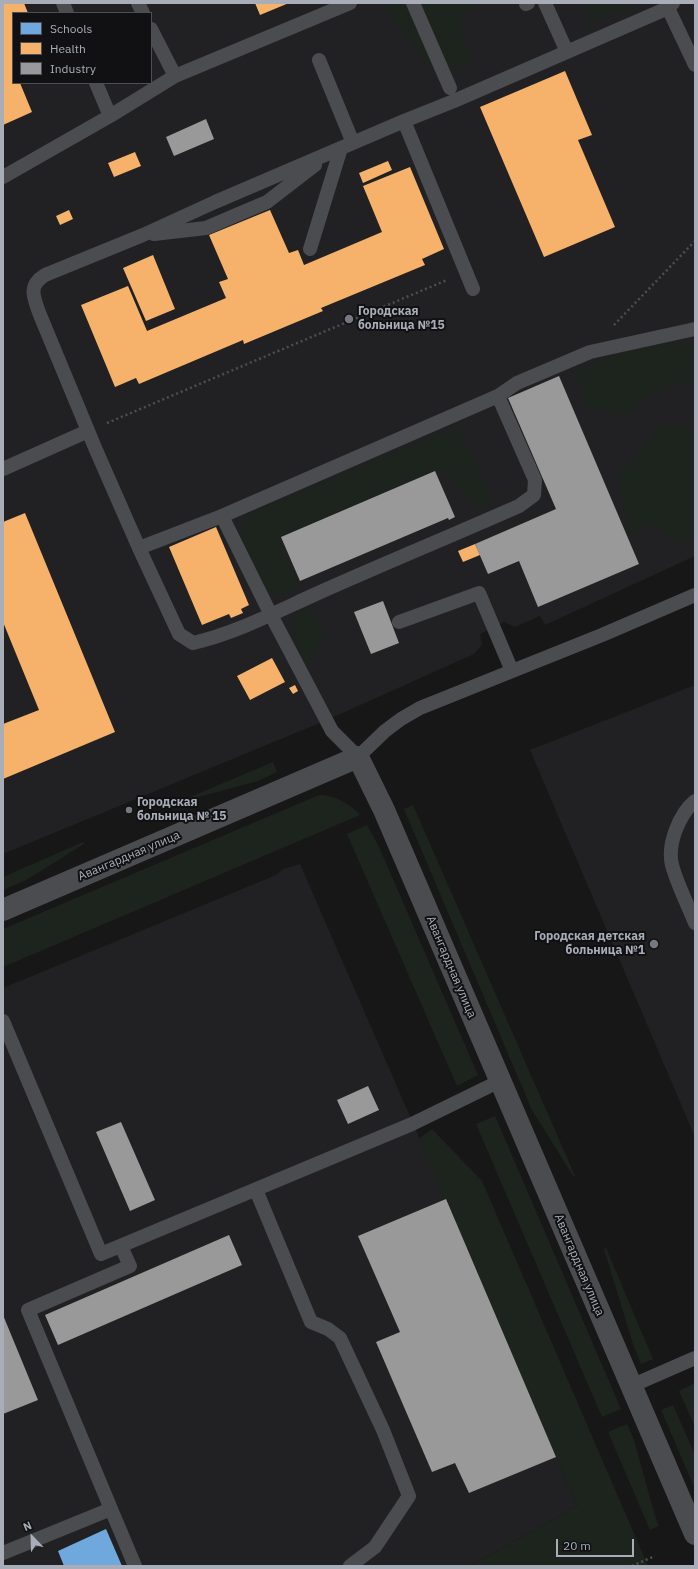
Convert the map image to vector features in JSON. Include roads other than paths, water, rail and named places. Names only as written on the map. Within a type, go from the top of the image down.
[{"type":"street","name":"Авангардная улица","points":[[3,910],[358,757],[384,810],[631,1386],[693,1526]]},
{"type":"lane","points":[[138,3],[142,12]]},
{"type":"lane","points":[[3,177],[110,116],[175,76],[350,3]]},
{"type":"lane","points":[[413,3],[450,88]]},
{"type":"lane","points":[[545,3],[567,52]]},
{"type":"lane","points":[[498,396],[535,480],[534,495],[519,506],[271,615],[210,639],[193,643],[179,634],[139,548],[88,431],[36,304],[33,293],[34,285],[38,279],[45,275],[143,235],[215,202],[454,101],[670,5],[695,65]]},
{"type":"lane","points":[[152,31],[175,76]]},
{"type":"lane","points":[[310,249],[341,148],[319,60]]},
{"type":"lane","points":[[96,84],[110,116]]},
{"type":"lane","points":[[404,121],[473,289]]},
{"type":"lane","points":[[143,235],[206,228],[267,202],[341,148]]},
{"type":"lane","points":[[139,548],[222,516],[498,396],[517,383],[590,352],[695,329]]},
{"type":"lane","points":[[3,469],[88,431]]},
{"type":"lane","points":[[222,516],[271,615],[332,731],[358,757],[401,718],[420,708],[602,635],[695,595]]},
{"type":"lane","points":[[399,622],[479,594],[512,671]]},
{"type":"lane","points":[[695,801],[682,815],[672,842],[672,864],[695,923]]},
{"type":"lane","points":[[3,1021],[101,1254],[412,1124],[500,1081]]},
{"type":"lane","points":[[256,1190],[311,1322],[328,1329],[340,1338],[383,1430],[409,1496],[375,1547],[350,1566]]},
{"type":"lane","points":[[121,1246],[130,1266],[28,1310],[135,1566]]},
{"type":"lane","points":[[631,1386],[695,1358]]},
{"type":"lane","points":[[3,1553],[110,1509]]},
{"type":"place","name":"Городская больница №15","points":[[349,319]]},
{"type":"place","name":"Городская больница № 15","points":[[129,810]]},
{"type":"place","name":"Городская детская больница №1","points":[[654,944]]}]
